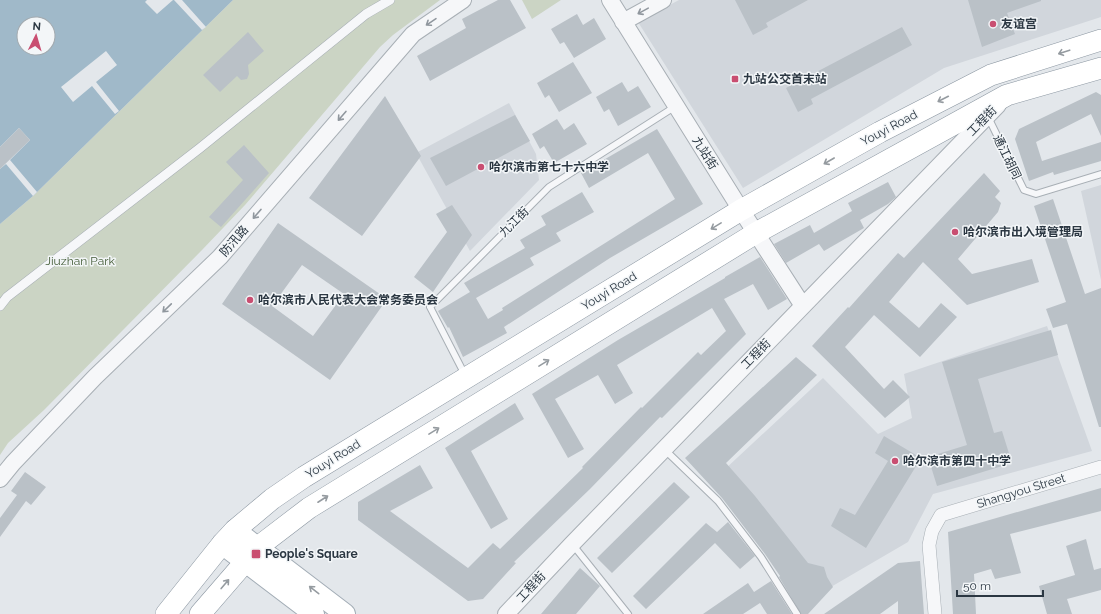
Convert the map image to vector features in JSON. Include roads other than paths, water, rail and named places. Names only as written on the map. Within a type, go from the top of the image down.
[{"type":"highway","name":"Youyi Road","points":[[166,614],[228,537],[272,498],[304,477],[741,210],[880,132],[991,75],[1101,40]]},
{"type":"highway","points":[[200,614],[252,554],[309,508],[756,233],[1007,95],[1101,68]]},
{"type":"main road","points":[[228,537],[345,614]]},
{"type":"main road","points":[[252,554],[314,614]]},
{"type":"street","points":[[0,306],[7,297],[200,148],[366,14],[390,0]]},
{"type":"street","name":"防汛路","points":[[0,480],[13,463],[95,377],[220,257],[413,34],[464,0]]},
{"type":"street","name":"九站街","points":[[610,0],[802,306]]},
{"type":"street","points":[[624,22],[663,0]]},
{"type":"street","name":"工程街","points":[[506,614],[1007,95]]},
{"type":"street","name":"Shangyou Street","points":[[935,614],[929,545],[932,531],[942,515],[1101,467]]},
{"type":"lane","name":"九江街","points":[[466,378],[430,307],[549,187],[676,106]]},
{"type":"lane","name":"通江胡同","points":[[987,116],[1024,190],[1036,194],[1101,174]]},
{"type":"lane","points":[[664,449],[718,501],[761,556],[797,614]]},
{"type":"lane","points":[[572,544],[628,614]]},
{"type":"water","points":[[0,0],[233,0],[33,196],[0,224]]},
{"type":"place","name":"友谊宫","points":[[993,24]]},
{"type":"place","name":"九站公交首末站","points":[[735,79]]},
{"type":"place","name":"哈尔滨市第七十六中学","points":[[481,167]]},
{"type":"place","name":"哈尔滨市出入境管理局","points":[[955,232]]},
{"type":"place","name":"哈尔滨市人民代表大会常务委员会","points":[[250,300]]},
{"type":"place","name":"哈尔滨市第四十中学","points":[[895,461]]},
{"type":"place","name":"People's Square","points":[[256,554]]},
{"type":"park label","name":"Jiuzhan Park","points":[[80,261]]}]
